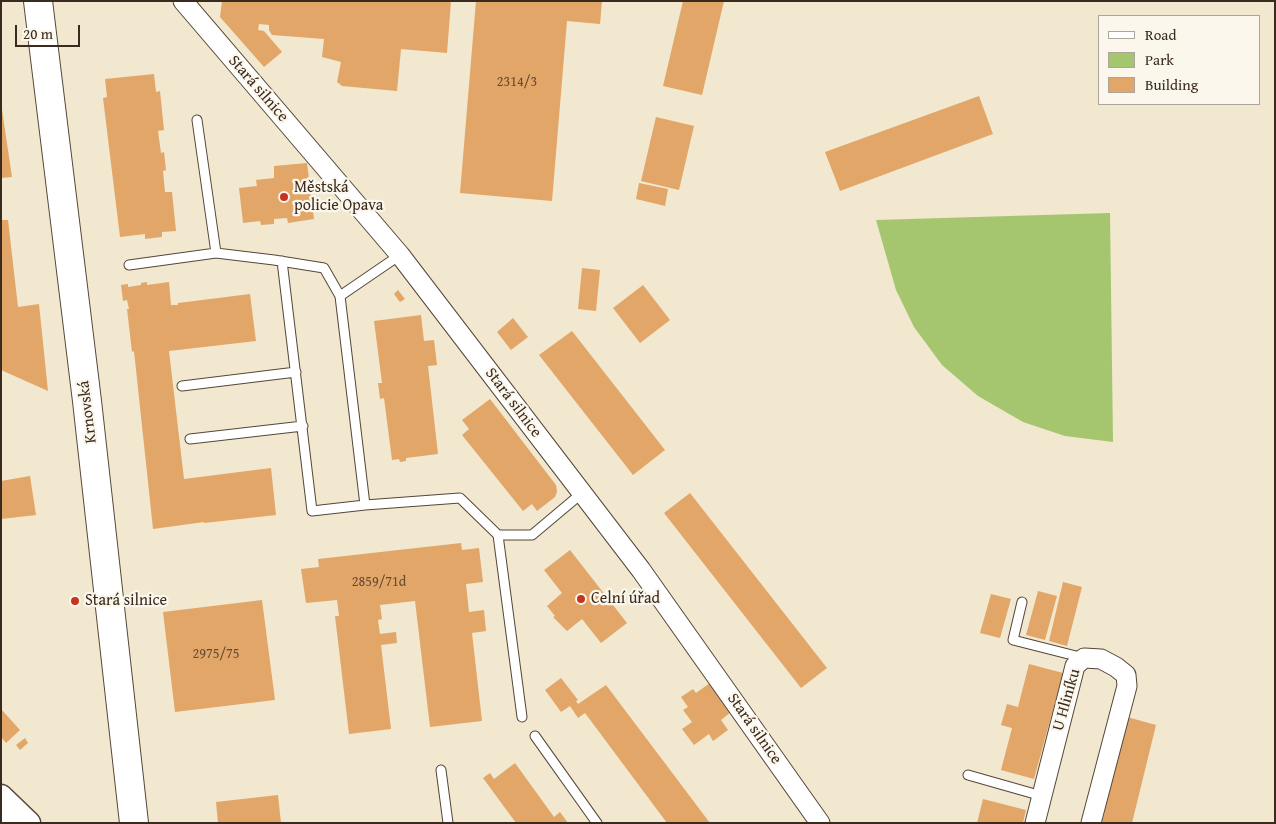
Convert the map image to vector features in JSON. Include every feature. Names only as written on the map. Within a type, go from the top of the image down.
[{"type":"main road","name":"Krnovská","points":[[38,1],[87,401],[134,823]]},
{"type":"street","name":"Stará silnice","points":[[183,1],[400,255],[641,570],[820,823]]},
{"type":"street","name":"U Hliníku","points":[[1035,823],[1075,666],[1084,658],[1101,659],[1116,667],[1126,675],[1127,686],[1091,823]]},
{"type":"street","points":[[1,796],[29,823]]},
{"type":"street","points":[[1,820],[4,823]]},
{"type":"lane","points":[[197,120],[216,253]]},
{"type":"lane","points":[[129,265],[216,253],[324,268],[340,296],[365,505]]},
{"type":"lane","points":[[340,296],[400,255]]},
{"type":"lane","points":[[282,261],[312,511],[460,498],[498,535],[522,717]]},
{"type":"lane","points":[[182,386],[296,372]]},
{"type":"lane","points":[[190,439],[302,426]]},
{"type":"lane","points":[[498,535],[532,535],[582,493]]},
{"type":"lane","points":[[1022,602],[1013,640],[1084,658]]},
{"type":"lane","points":[[535,736],[597,823]]},
{"type":"lane","points":[[441,770],[448,823]]},
{"type":"lane","points":[[968,775],[1042,796]]},
{"type":"green space","points":[[1110,213],[1113,442],[1065,436],[1023,422],[978,396],[942,365],[914,327],[896,290],[876,220]]},
{"type":"building","points":[[222,1],[451,1],[447,53],[401,49],[397,91],[342,86],[337,82],[341,62],[322,57],[324,39],[272,35],[269,25],[259,24],[258,30],[264,31],[282,52],[264,67],[220,17]]},
{"type":"building","points":[[476,1],[602,1],[600,24],[567,21],[552,201],[460,193]]},
{"type":"building","points":[[683,1],[724,1],[702,95],[663,86]]},
{"type":"building","points":[[154,74],[156,92],[160,91],[164,130],[158,131],[161,153],[164,152],[166,170],[163,171],[165,192],[172,192],[176,231],[162,232],[162,237],[145,239],[145,234],[120,237],[103,98],[107,97],[105,79]]},
{"type":"building","points":[[979,96],[993,134],[840,191],[825,152]]},
{"type":"building","points":[[1,103],[12,177],[1,178]]},
{"type":"building","points":[[656,117],[694,126],[679,190],[641,181]]},
{"type":"building","points":[[307,163],[314,219],[288,223],[287,218],[274,219],[274,224],[261,225],[260,221],[243,223],[239,188],[257,186],[256,180],[274,178],[274,166]]},
{"type":"building","points":[[639,183],[668,189],[665,206],[636,199]]},
{"type":"building","points":[[1,220],[8,220],[18,307],[39,304],[48,391],[1,370]]},
{"type":"building","points":[[582,268],[600,270],[596,311],[578,309]]},
{"type":"building","points":[[147,282],[147,285],[169,282],[171,305],[250,294],[256,341],[169,351],[184,479],[271,468],[276,515],[153,529],[134,351],[132,352],[127,309],[129,309],[127,300],[123,301],[121,285],[128,284],[128,287]]},
{"type":"building","points":[[643,285],[670,320],[640,343],[613,308]]},
{"type":"building","points":[[398,290],[405,299],[400,302],[394,294]]},
{"type":"building","points":[[421,315],[424,341],[434,340],[437,365],[428,366],[438,454],[406,458],[406,461],[400,462],[399,459],[392,460],[384,398],[380,399],[378,383],[382,383],[374,321]]},
{"type":"building","points":[[513,318],[528,337],[511,350],[497,332]]},
{"type":"building","points":[[572,331],[665,450],[633,475],[539,355]]},
{"type":"building","points":[[490,399],[556,485],[557,492],[555,497],[537,511],[532,504],[523,511],[462,435],[469,429],[462,420]]},
{"type":"building","points":[[30,476],[36,515],[1,519],[1,481]]},
{"type":"building","points":[[690,493],[827,668],[801,688],[664,513]]},
{"type":"building","points":[[461,543],[462,550],[479,548],[483,582],[466,584],[469,612],[484,610],[486,631],[472,633],[482,721],[430,727],[415,601],[380,605],[382,619],[378,620],[380,634],[396,632],[397,643],[381,645],[391,729],[349,734],[335,616],[339,616],[337,600],[306,603],[301,569],[319,567],[318,559]]},
{"type":"building","name":"Celní úřad","points":[[570,550],[627,623],[601,643],[582,619],[567,631],[553,617],[555,616],[547,606],[562,593],[544,570]]},
{"type":"building","points":[[1063,582],[1082,587],[1067,646],[1049,641]]},
{"type":"building","points":[[1038,591],[1057,596],[1045,640],[1026,635]]},
{"type":"building","points":[[991,594],[1011,599],[1000,638],[980,633]]},
{"type":"building","points":[[262,600],[275,700],[175,712],[163,612]]},
{"type":"building","points":[[1029,664],[1063,673],[1034,779],[1001,770],[1012,728],[1001,725],[1007,704],[1018,707]]},
{"type":"building","points":[[561,678],[578,700],[576,701],[578,704],[606,685],[710,823],[667,823],[585,713],[578,718],[570,706],[561,712],[545,690]]},
{"type":"building","points":[[710,683],[731,712],[721,720],[728,730],[713,741],[709,734],[694,745],[682,729],[692,722],[683,710],[688,707],[681,697],[693,689],[696,693]]},
{"type":"building","points":[[1,709],[20,730],[6,743],[1,737]]},
{"type":"building","points":[[1127,717],[1156,725],[1132,823],[1102,823]]},
{"type":"building","points":[[25,738],[28,743],[20,750],[16,745]]},
{"type":"building","points":[[515,763],[554,817],[560,812],[568,823],[516,823],[483,778],[490,773],[494,779]]},
{"type":"building","points":[[278,795],[281,823],[218,823],[216,802]]},
{"type":"building","points":[[983,799],[1026,810],[1023,823],[977,823]]},
{"type":"place","name":"Městská policie Opava","points":[[284,197]]},
{"type":"place","name":"Celní úřad","points":[[581,599]]},
{"type":"place","name":"Stará silnice","points":[[75,601]]}]
